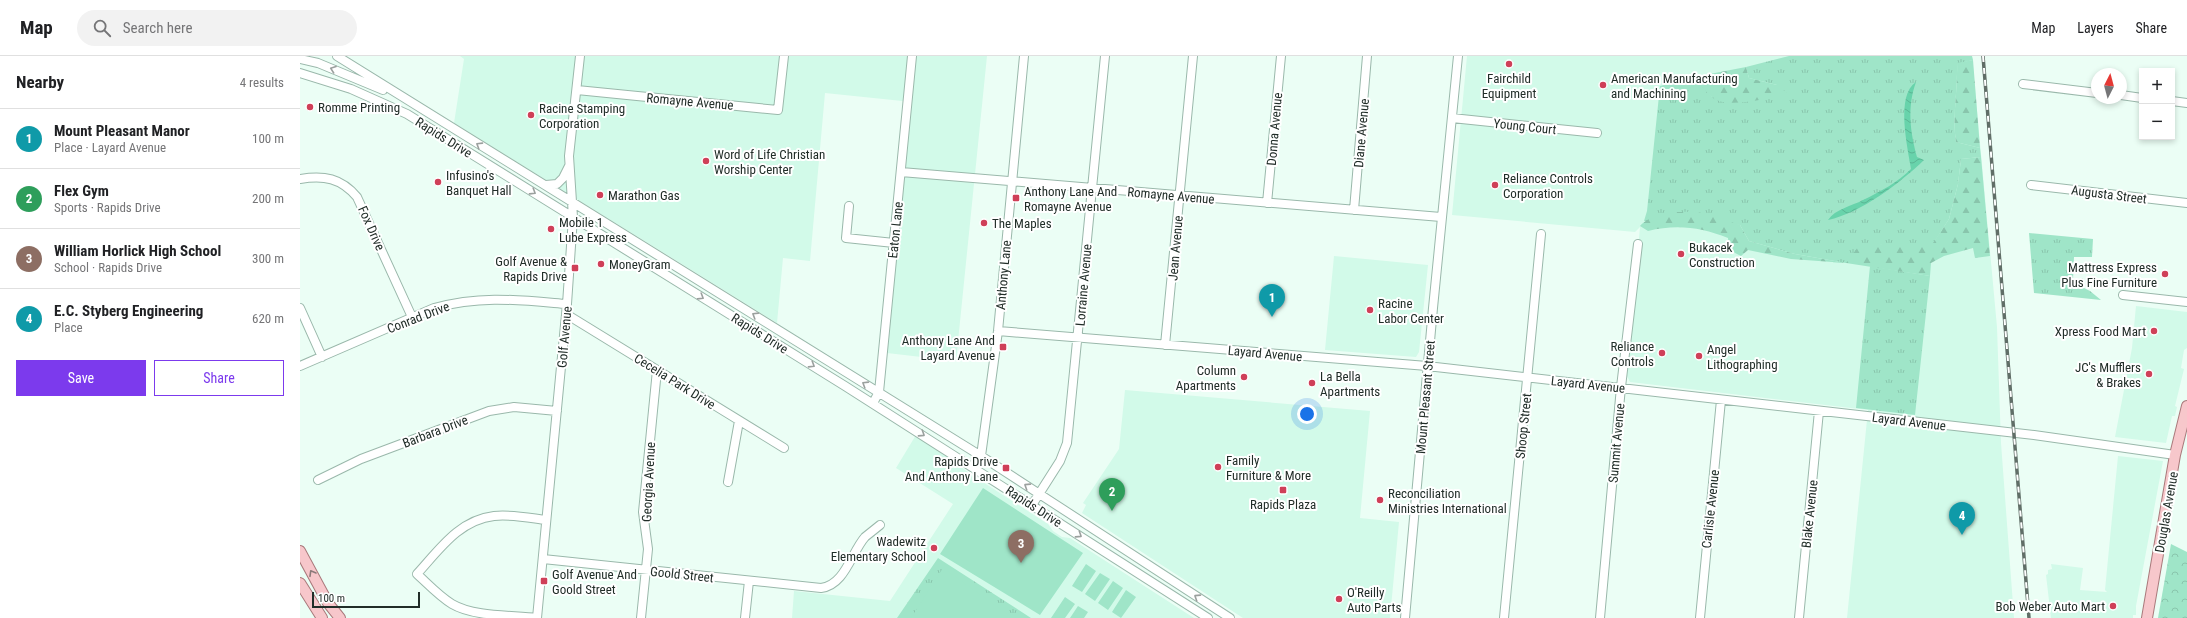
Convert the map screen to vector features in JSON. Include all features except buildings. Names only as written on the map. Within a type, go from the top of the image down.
[{"type":"main road","name":"Douglas Avenue","points":[[2147,618],[2175,455],[2187,410]]},
{"type":"main road","points":[[300,551],[328,603],[340,618]]},
{"type":"main road","points":[[300,583],[322,618]]},
{"type":"street","name":"Rapids Drive","points":[[337,56],[981,456],[1230,618]]},
{"type":"street","name":"Golf Avenue","points":[[537,618],[567,304],[573,217],[570,165],[580,56]]},
{"type":"street","name":"Romayne Avenue","points":[[577,90],[778,110],[784,56]]},
{"type":"street","name":"Eaton Lane","points":[[873,403],[879,392],[912,56]]},
{"type":"street","name":"Anthony Lane","points":[[973,467],[981,456],[998,331],[1024,56]]},
{"type":"street","name":"Lorraine Avenue","points":[[1032,504],[1060,461],[1067,443],[1105,56]]},
{"type":"street","name":"Jean Avenue","points":[[1166,345],[1193,56]]},
{"type":"street","name":"Donna Avenue","points":[[1267,203],[1281,56]]},
{"type":"street","name":"Diane Avenue","points":[[1354,210],[1368,56]]},
{"type":"street","name":"Mount Pleasant Street","points":[[1405,618],[1441,217],[1458,56]]},
{"type":"street","points":[[300,59],[350,76],[408,100]]},
{"type":"street","name":"Rapids Drive","points":[[300,73],[346,88],[388,105],[430,129],[873,403],[1208,618]]},
{"type":"street","points":[[346,88],[350,76]]},
{"type":"street","points":[[2023,84],[2091,92]]},
{"type":"street","points":[[2127,97],[2139,98]]},
{"type":"street","points":[[2175,101],[2187,103]]},
{"type":"street","points":[[430,129],[436,118]]},
{"type":"street","name":"Young Court","points":[[1452,118],[1597,133]]},
{"type":"street","points":[[488,164],[494,153]]},
{"type":"street","points":[[546,185],[557,184],[563,178],[570,165]]},
{"type":"street","name":"Romayne Avenue","points":[[901,172],[1441,217]]},
{"type":"street","name":"Fox Drive","points":[[300,179],[314,176],[334,179],[344,184],[357,197],[412,317]]},
{"type":"street","name":"Augusta Street","points":[[2031,185],[2187,203]]},
{"type":"street","points":[[849,206],[846,238],[894,243]]},
{"type":"street","points":[[617,244],[624,234]]},
{"type":"street","name":"Shoop Street","points":[[1504,618],[1541,234]]},
{"type":"street","name":"Summit Avenue","points":[[1600,618],[1621,387],[1638,244]]},
{"type":"street","points":[[638,258],[646,247]]},
{"type":"street","points":[[679,283],[686,272]]},
{"type":"street","points":[[2123,295],[2187,302]]},
{"type":"street","name":"Conrad Drive","points":[[300,366],[322,358],[412,317],[452,303],[482,298],[567,304]]},
{"type":"street","points":[[731,315],[737,304]]},
{"type":"street","points":[[300,308],[322,358]]},
{"type":"street","name":"Cecelia Park Drive","points":[[566,314],[784,448]]},
{"type":"street","name":"Layard Avenue","points":[[998,331],[1427,366],[1621,387],[2034,436],[2175,455]]},
{"type":"street","points":[[788,350],[794,340]]},
{"type":"street","name":"Georgia Avenue","points":[[641,618],[648,549],[643,512],[657,370]]},
{"type":"street","name":"Carlisle Avenue","points":[[1700,618],[1721,400]]},
{"type":"street","name":"Barbara Drive","points":[[318,480],[361,459],[489,410],[514,407],[557,411]]},
{"type":"street","name":"Blake Avenue","points":[[1799,618],[1819,411]]},
{"type":"street","points":[[728,482],[739,421]]},
{"type":"street","points":[[537,618],[473,612],[463,609],[446,600],[417,574],[439,549],[462,528],[484,518],[508,516],[546,520]]},
{"type":"street","name":"Goold Street","points":[[543,559],[826,588],[837,581],[865,538],[880,525]]},
{"type":"street","points":[[745,618],[749,581]]},
{"type":"shaded area","points":[[460,56],[987,56],[956,361],[887,353],[912,102],[825,93],[810,261],[783,258],[777,323],[454,123],[464,59]]},
{"type":"shaded area","points":[[1467,56],[1972,56],[1997,327],[2001,443],[2014,618],[1847,618],[1868,410],[1630,382],[1627,376],[1640,227],[1635,232],[1452,215]]},
{"type":"shaded area","points":[[1334,256],[1428,265],[1419,352],[1416,357],[1325,350]]},
{"type":"shaded area","points":[[2136,306],[2187,312],[2187,348],[2184,350],[2181,368],[2184,369],[2175,406],[2177,407],[2175,416],[2172,416],[2166,443],[2115,437],[2132,348]]},
{"type":"shaded area","points":[[1125,390],[1370,411],[1360,518],[1399,522],[1390,618],[1243,618],[1082,513],[1086,505],[1083,503],[1119,449]]},
{"type":"shaded area","points":[[916,435],[972,475],[1048,524],[1053,531],[1062,537],[1070,538],[1194,618],[792,618],[794,591],[890,601],[953,504],[896,468]]},
{"type":"shaded area","points":[[2118,456],[2163,461],[2136,606],[2136,615],[2133,615],[2133,618],[2051,618],[2046,575],[2048,574],[2048,570],[2052,569],[2051,564],[2083,568],[2080,590],[2107,592],[2105,590]]},
{"type":"green space","points":[[1789,56],[1972,56],[1973,60],[1957,64],[1955,132],[1956,142],[1980,148],[1981,157],[1961,159],[1958,184],[1949,219],[1933,244],[1882,244],[1846,263],[1795,254],[1749,241],[1740,225],[1644,221],[1647,211],[1660,86],[1694,77],[1712,97],[1777,85],[1749,78],[1746,67]]},
{"type":"green space","points":[[1973,60],[1980,148],[1956,142],[1955,132],[1957,63]]},
{"type":"green space","points":[[1746,67],[1749,78],[1777,85],[1787,93],[1749,102],[1729,103],[1720,101],[1710,96],[1694,77]]},
{"type":"green space","points":[[1981,157],[1990,256],[1975,258],[1973,248],[1944,256],[1931,263],[1930,276],[1846,263],[1858,247],[1882,244],[1933,243],[1949,219],[1958,184],[1961,159]]},
{"type":"green space","points":[[1695,212],[1712,215],[1740,225],[1749,241],[1795,254],[1846,263],[1791,259],[1748,250],[1741,256],[1729,250],[1728,238],[1708,231],[1678,227],[1648,231],[1640,226],[1651,218],[1665,214]]},
{"type":"green space","points":[[2029,233],[2093,239],[2092,257],[2074,257],[2073,280],[2083,278],[2082,287],[2090,291],[2101,300],[2034,293]]},
{"type":"green space","points":[[1870,266],[1930,276],[1915,415],[1856,408]]},
{"type":"green space","points":[[983,488],[1083,553],[1040,615],[940,554]]},
{"type":"green space","points":[[2171,544],[2187,552],[2187,618],[2158,618]]},
{"type":"green space","points":[[938,558],[1031,618],[897,618]]},
{"type":"green space","points":[[1086,564],[1096,571],[1082,592],[1072,586]]},
{"type":"green space","points":[[943,568],[1013,618],[911,618]]},
{"type":"green space","points":[[1100,573],[1110,579],[1095,601],[1085,594]]},
{"type":"green space","points":[[1113,581],[1123,588],[1108,610],[1098,603]]},
{"type":"green space","points":[[1126,590],[1136,597],[1121,618],[1112,612]]},
{"type":"green space","points":[[1065,597],[1075,604],[1065,618],[1051,618]]},
{"type":"green space","points":[[1078,606],[1088,612],[1084,618],[1070,618]]},
{"type":"water","points":[[1916,82],[1911,101],[1910,119],[1917,157],[1924,160],[1904,178],[1867,204],[1854,211],[1828,220],[1839,210],[1869,197],[1900,178],[1911,169],[1904,123],[1904,110],[1906,98],[1910,89]]},
{"type":"railway","points":[[1983,56],[2029,618]]},
{"type":"place","name":"Fairchild Equipment","points":[[1509,64]]},
{"type":"place","name":"American Manufacturing and Machining","points":[[1603,85]]},
{"type":"place","name":"Romme Printing","points":[[310,107]]},
{"type":"place","name":"Racine Stamping Corporation","points":[[531,115]]},
{"type":"place","name":"Word of Life Christian Worship Center","points":[[706,161]]},
{"type":"place","name":"Infusino's Banquet Hall","points":[[438,182]]},
{"type":"place","name":"Reliance Controls Corporation","points":[[1495,185]]},
{"type":"place","name":"Marathon Gas","points":[[600,195]]},
{"type":"place","name":"Anthony Lane And Romayne Avenue","points":[[1016,198]]},
{"type":"place","name":"The Maples","points":[[984,223]]},
{"type":"place","name":"Mobile 1 Lube Express","points":[[551,229]]},
{"type":"place","name":"Bukacek Construction","points":[[1681,254]]},
{"type":"place","name":"MoneyGram","points":[[601,264]]},
{"type":"place","name":"Golf Avenue & Rapids Drive","points":[[575,268]]},
{"type":"place","name":"Mattress Express Plus Fine Furniture","points":[[2165,274]]},
{"type":"place","name":"Racine Labor Center","points":[[1370,310]]},
{"type":"place","name":"Mount Pleasant Manor","points":[[1272,317]]},
{"type":"place","name":"Xpress Food Mart","points":[[2154,331]]},
{"type":"place","name":"Anthony Lane And Layard Avenue","points":[[1003,347]]},
{"type":"place","name":"Reliance Controls","points":[[1662,353]]},
{"type":"place","name":"Angel Lithographing","points":[[1699,356]]},
{"type":"place","name":"JC's Mufflers & Brakes","points":[[2149,374]]},
{"type":"place","name":"Column Apartments","points":[[1244,377]]},
{"type":"place","name":"La Bella Apartments","points":[[1312,383]]},
{"type":"place","name":"Family Furniture & More","points":[[1218,467]]},
{"type":"place","name":"Rapids Drive And Anthony Lane","points":[[1006,468]]},
{"type":"place","name":"Rapids Plaza","points":[[1283,490]]},
{"type":"place","name":"Reconciliation Ministries International","points":[[1380,500]]},
{"type":"place","name":"Flex Gym","points":[[1112,511]]},
{"type":"place","name":"E.C. Styberg Engineering","points":[[1962,535]]},
{"type":"place","name":"Wadewitz Elementary School","points":[[934,548]]},
{"type":"place","name":"William Horlick High School","points":[[1021,563]]},
{"type":"place","name":"Golf Avenue And Goold Street","points":[[544,581]]},
{"type":"place","name":"O'Reilly Auto Parts","points":[[1339,599]]},
{"type":"place","name":"Bob Weber Auto Mart","points":[[2113,606]]}]
